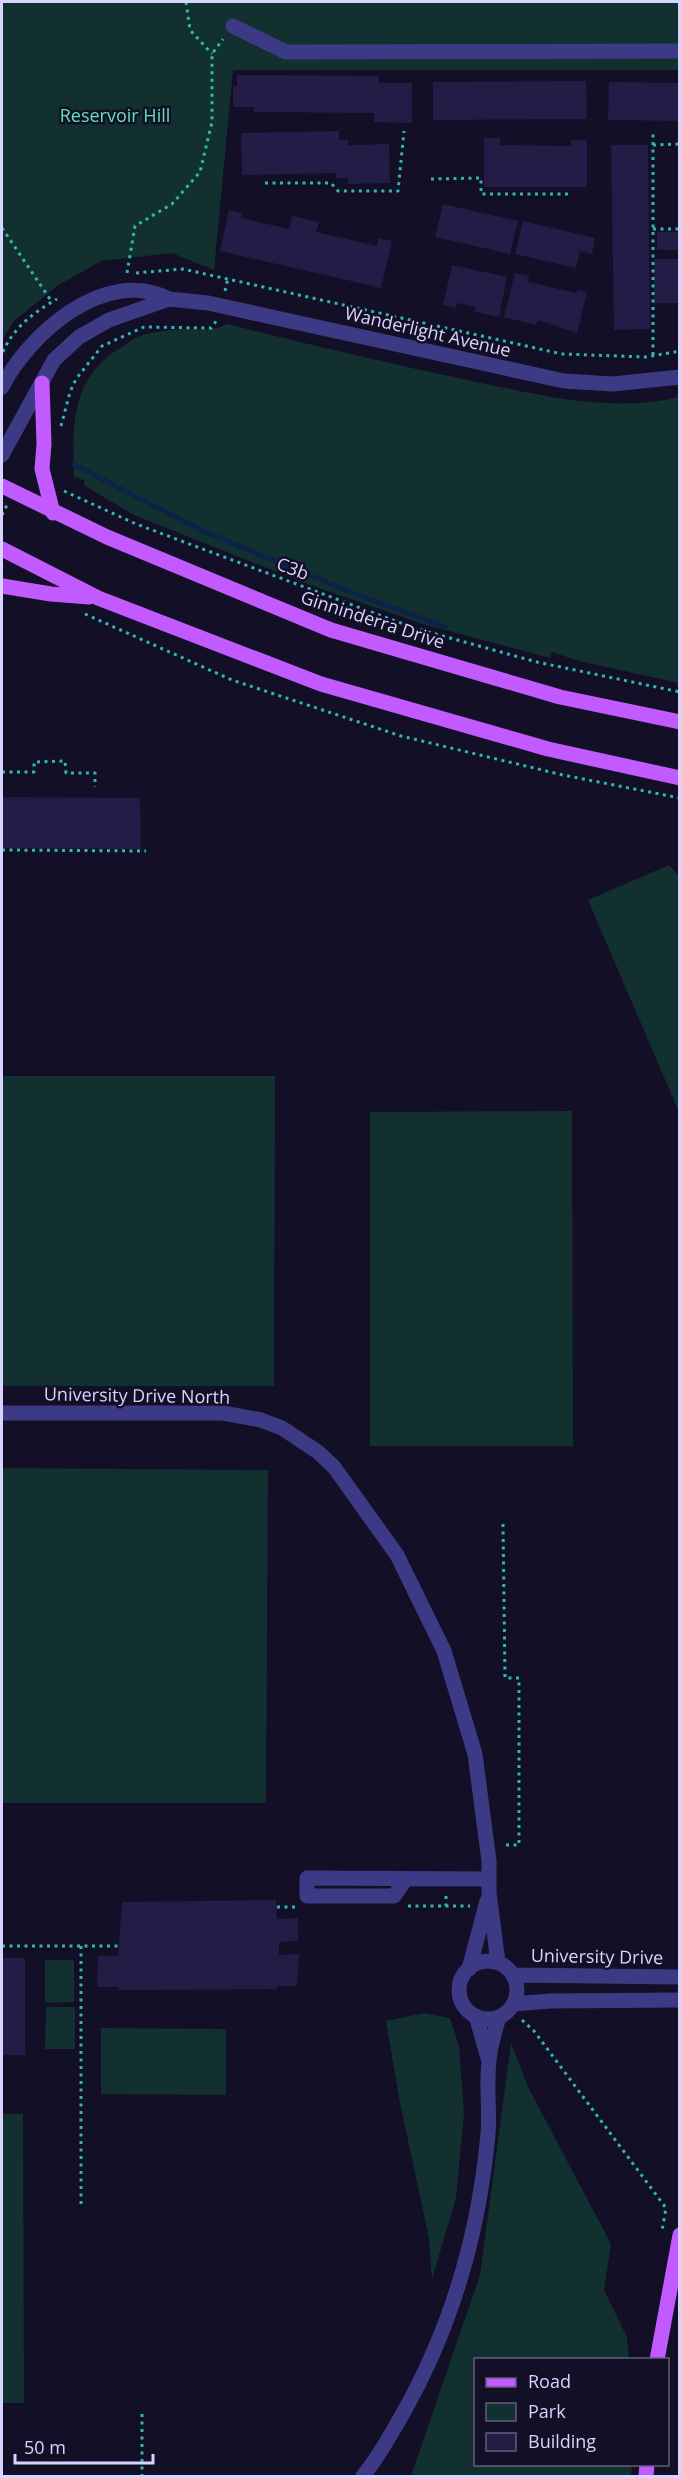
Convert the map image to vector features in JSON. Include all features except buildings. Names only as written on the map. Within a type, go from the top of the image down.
[{"type":"main road","points":[[42,383],[44,444],[42,469],[53,513]]},
{"type":"main road","name":"Ginninderra Drive","points":[[2,486],[53,513],[332,630],[560,697],[680,722]]},
{"type":"main road","points":[[2,549],[98,598],[321,684],[548,749],[680,777]]},
{"type":"main road","points":[[2,586],[51,594],[98,598]]},
{"type":"main road","points":[[657,2358],[680,2235]]},
{"type":"street","points":[[233,26],[286,52],[680,51]]},
{"type":"street","name":"Wanderlight Avenue","points":[[2,387],[12,368],[35,339],[63,316],[112,294],[130,291],[150,292],[169,299],[221,306],[564,381],[622,384],[680,376]]},
{"type":"street","name":"Wanderlight Avenue","points":[[2,455],[54,360],[93,328],[169,299]]},
{"type":"street","name":"University Drive North","points":[[2,1413],[223,1413],[261,1420],[282,1428],[318,1452],[334,1467],[397,1555],[444,1651],[475,1754],[487,1845],[489,1886],[498,1962]]},
{"type":"street","points":[[406,1879],[394,1896],[307,1896],[307,1878],[446,1879],[489,1886]]},
{"type":"street","name":"University Drive North","points":[[469,1969],[489,1886]]},
{"type":"street","points":[[489,2061],[507,2010],[517,1990],[513,1975],[498,1962],[479,1962],[469,1969],[460,1982],[459,1990],[464,2005],[476,2016],[483,2018],[507,2010],[550,2001],[680,2000]]},
{"type":"street","name":"University Drive","points":[[513,1975],[680,1977]]},
{"type":"street","points":[[371,2473],[422,2380],[441,2334],[468,2256],[488,2134],[489,2061],[476,2016]]},
{"type":"path","points":[[186,2],[190,30],[212,54]]},
{"type":"path","points":[[127,273],[135,226],[172,204],[200,172],[212,122],[212,54],[233,26]]},
{"type":"path","points":[[265,183],[331,183],[339,191],[398,191],[404,131]]},
{"type":"path","points":[[653,132],[653,355]]},
{"type":"path","points":[[653,145],[680,144]]},
{"type":"path","points":[[431,178],[481,178],[482,194],[570,194]]},
{"type":"path","points":[[2,228],[52,302]]},
{"type":"path","points":[[653,229],[680,229]]},
{"type":"path","points":[[60,432],[70,392],[84,366],[102,346],[144,327],[211,328],[217,321],[228,278],[562,354],[653,355],[680,351]]},
{"type":"path","name":"C3b","points":[[61,485],[65,492],[136,524],[414,628],[537,662],[680,692]]},
{"type":"path","points":[[75,612],[86,614],[232,680],[401,736],[563,775],[680,798]]},
{"type":"path","points":[[2,772],[34,772],[34,762],[65,761],[66,773],[95,773],[96,787]]},
{"type":"path","points":[[2,850],[146,851]]},
{"type":"path","points":[[487,1845],[519,1845],[519,1678],[505,1678],[503,1524]]},
{"type":"path","points":[[446,1879],[446,1906]]},
{"type":"path","points":[[2,1947],[119,1947]]},
{"type":"path","points":[[81,1947],[81,2207]]},
{"type":"path","points":[[507,2010],[534,2031],[666,2208],[661,2239]]},
{"type":"path","points":[[142,2414],[142,2476]]},
{"type":"green space","name":"Reservoir Hill","points":[[2,2],[679,2],[679,70],[233,70],[214,270],[172,253],[101,261],[57,286],[14,321],[2,340]]},
{"type":"green space","points":[[227,324],[407,367],[546,396],[599,403],[653,402],[679,397],[679,683],[579,661],[552,652],[550,658],[426,625],[307,584],[134,515],[85,486],[84,480],[74,477],[73,439],[78,403],[93,372],[105,359],[133,339],[143,335],[174,330],[213,329]]},
{"type":"green space","points":[[669,865],[680,877],[679,1112],[588,900]]},
{"type":"green space","points":[[2,1076],[275,1076],[274,1386],[2,1386]]},
{"type":"green space","points":[[572,1111],[573,1446],[370,1446],[370,1112]]},
{"type":"green space","points":[[2,1468],[268,1470],[266,1803],[2,1803]]},
{"type":"green space","points":[[45,1960],[74,1960],[74,2002],[45,2003]]},
{"type":"green space","points":[[46,2007],[75,2007],[75,2049],[45,2049]]},
{"type":"green space","points":[[424,2013],[450,2018],[459,2046],[464,2113],[456,2198],[432,2279],[429,2238],[400,2103],[386,2021]]},
{"type":"green space","points":[[101,2028],[226,2029],[226,2095],[101,2094]]},
{"type":"green space","points":[[511,2043],[528,2087],[611,2244],[604,2290],[627,2337],[629,2358],[474,2358],[474,2466],[632,2466],[631,2476],[411,2476],[480,2275]]},
{"type":"green space","points":[[2,2114],[23,2114],[24,2403],[2,2403]]},
{"type":"waterway","points":[[73,464],[205,532],[358,595],[445,627]]}]
